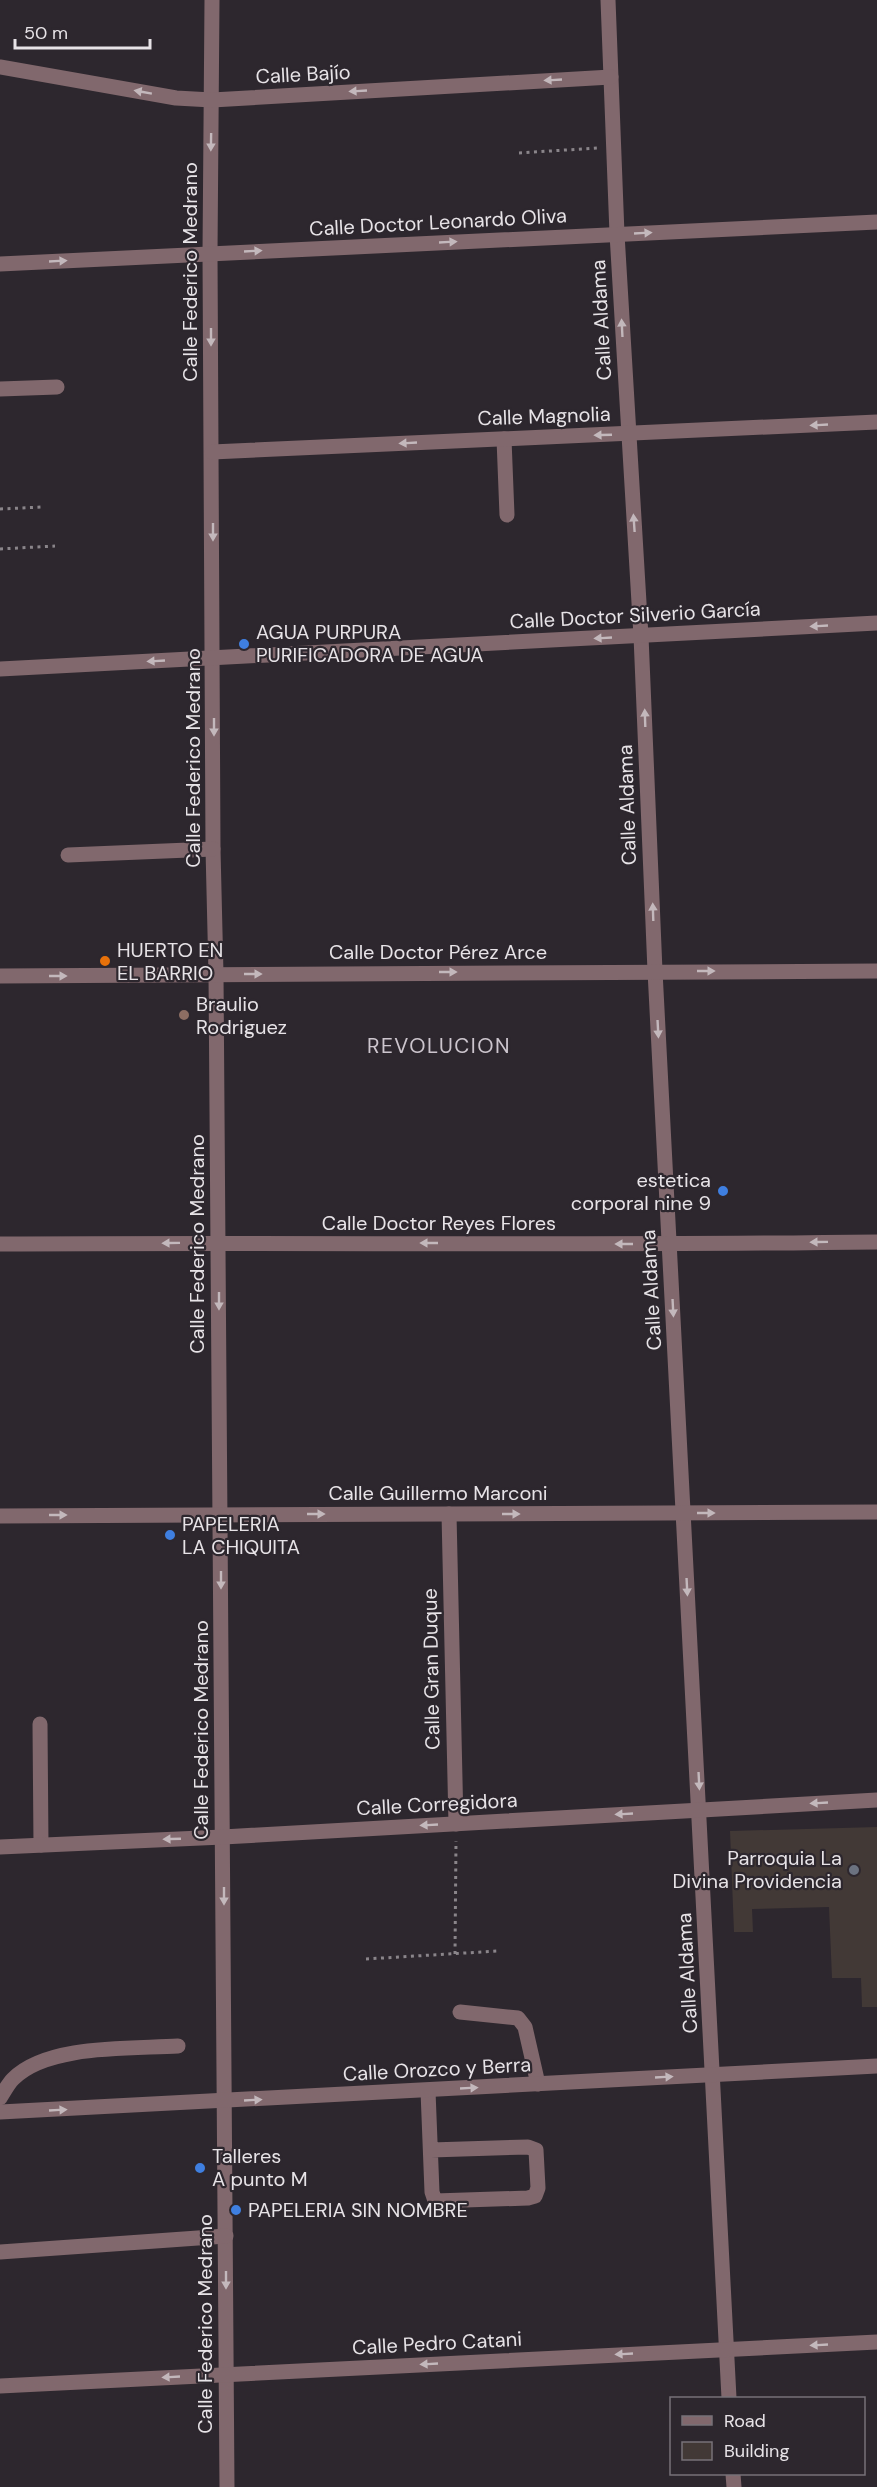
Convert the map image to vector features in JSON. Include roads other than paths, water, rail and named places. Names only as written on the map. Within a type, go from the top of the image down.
[{"type":"street","name":"Calle Federico Medrano","points":[[212,0],[210,253],[214,657],[213,849],[216,974],[227,2487]]},
{"type":"street","name":"Calle Aldama","points":[[608,0],[617,234],[641,636],[655,971],[729,2397]]},
{"type":"street","name":"Calle Bajío","points":[[0,67],[176,98],[212,100],[611,77]]},
{"type":"street","name":"Calle Doctor Leonardo Oliva","points":[[0,264],[877,222]]},
{"type":"street","points":[[0,389],[57,387]]},
{"type":"street","name":"Calle Magnolia","points":[[212,452],[877,422]]},
{"type":"street","points":[[504,439],[507,515]]},
{"type":"street","name":"Calle Doctor Silverio García","points":[[0,669],[877,623]]},
{"type":"street","points":[[68,855],[213,849]]},
{"type":"street","name":"Calle Doctor Pérez Arce","points":[[0,976],[877,970]]},
{"type":"street","name":"Calle Doctor Reyes Flores","points":[[0,1244],[669,1245],[877,1242]]},
{"type":"street","name":"Calle Guillermo Marconi","points":[[0,1516],[877,1512]]},
{"type":"street","name":"Calle Gran Duque","points":[[449,1514],[456,1824]]},
{"type":"street","points":[[40,1724],[41,1845]]},
{"type":"street","name":"Calle Corregidora","points":[[0,1847],[223,1837],[877,1800]]},
{"type":"street","points":[[460,2012],[518,2018],[525,2026],[538,2084]]},
{"type":"street","points":[[0,2098],[13,2079],[28,2068],[56,2056],[74,2052],[178,2046]]},
{"type":"street","name":"Calle Orozco y Berra","points":[[0,2112],[877,2066]]},
{"type":"street","points":[[428,2091],[432,2193],[435,2201],[535,2196],[538,2188],[536,2150],[528,2147],[431,2150]]},
{"type":"street","points":[[0,2252],[226,2236]]},
{"type":"street","name":"Calle Pedro Catani","points":[[0,2386],[877,2342]]},
{"type":"place","name":"AGUA PURPURA PURIFICADORA DE AGUA","points":[[244,644]]},
{"type":"place","name":"HUERTO EN EL BARRIO","points":[[105,961]]},
{"type":"place","name":"Braulio Rodriguez","points":[[184,1015]]},
{"type":"place","name":"estetica corporal nine 9","points":[[723,1191]]},
{"type":"place","name":"PAPELERIA LA CHIQUITA","points":[[170,1535]]},
{"type":"place","name":"Parroquia La Divina Providencia","points":[[854,1870]]},
{"type":"place","name":"Talleres A punto M","points":[[200,2168]]},
{"type":"place","name":"PAPELERIA SIN NOMBRE","points":[[236,2210]]},
{"type":"district","name":"REVOLUCION","points":[[439,1046]]}]
